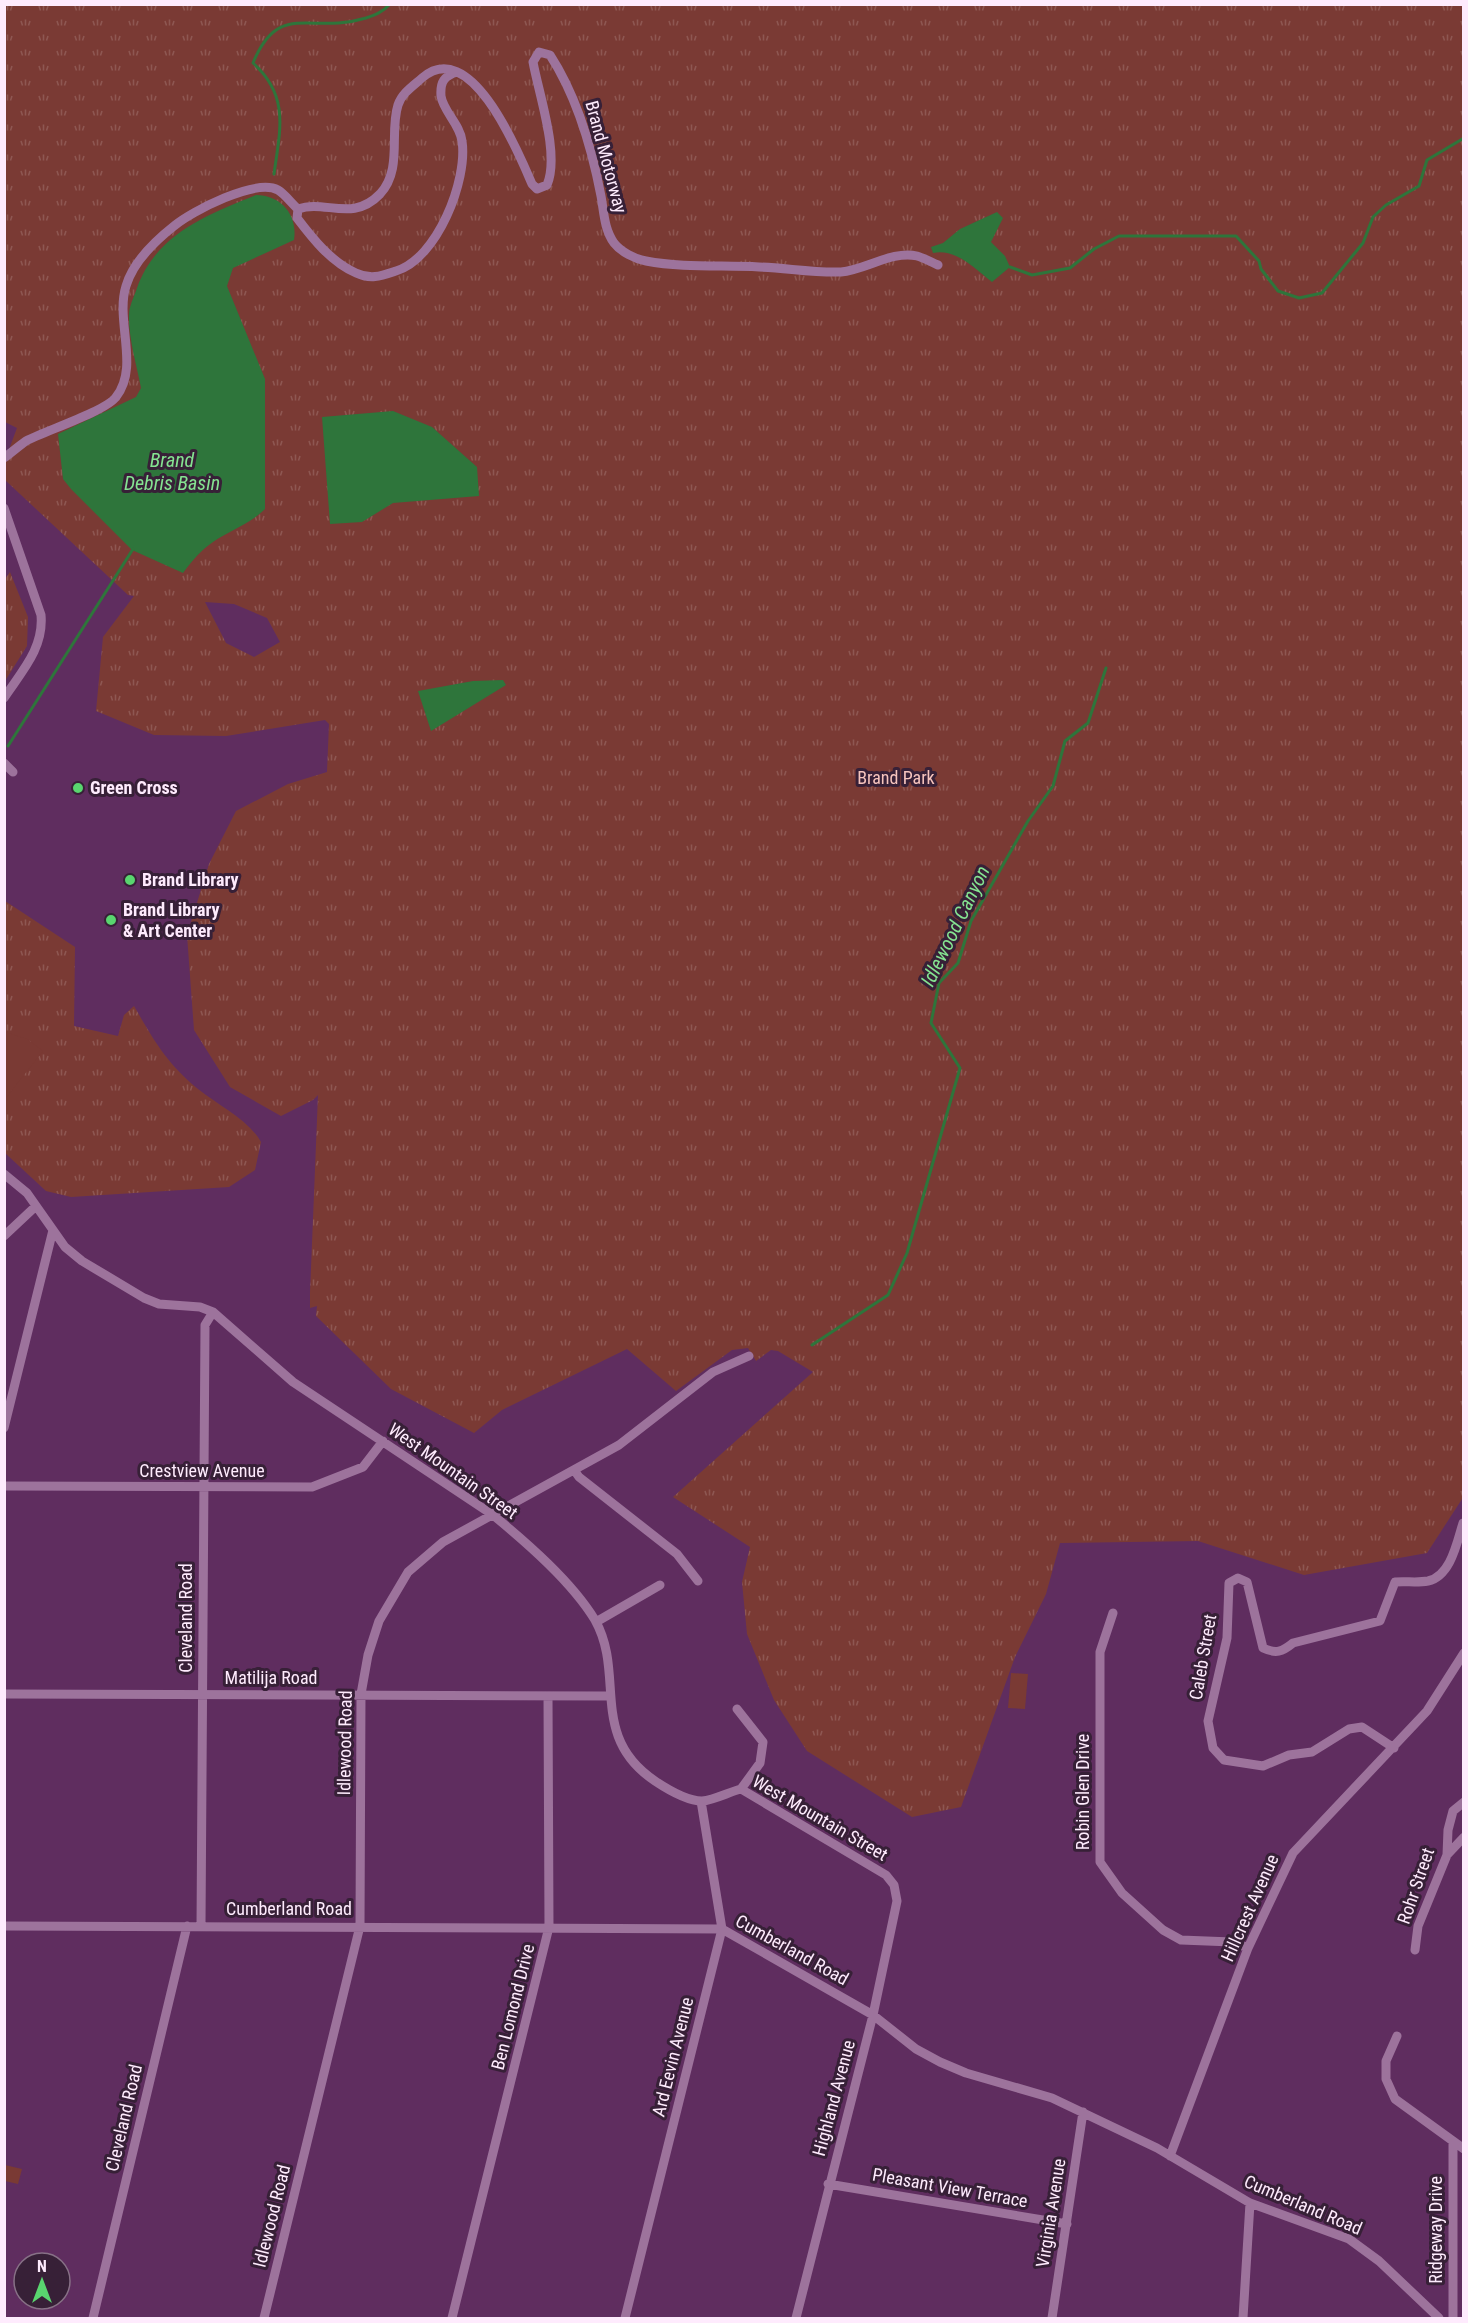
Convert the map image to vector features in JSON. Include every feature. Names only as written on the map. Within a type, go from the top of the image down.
[{"type":"street","name":"Brand Motorway","points":[[457,72],[466,77],[495,110],[514,141],[532,184],[537,189],[547,185],[552,174],[552,156],[532,62],[539,52],[550,55],[563,75],[576,103],[602,196],[608,232],[622,251],[644,261],[725,267],[760,267],[803,273],[844,272],[890,259],[915,256],[938,265]]},
{"type":"street","points":[[298,209],[306,206],[339,211],[364,205],[380,194],[389,181],[393,165],[397,107],[402,96],[428,73],[448,70],[457,72]]},
{"type":"street","points":[[298,209],[297,218],[317,245],[356,273],[374,278],[404,269],[423,253],[446,217],[463,171],[462,140],[456,122],[441,98],[441,83],[448,75],[457,72]]},
{"type":"street","points":[[4,458],[26,442],[115,400],[124,386],[126,369],[121,310],[126,284],[147,250],[176,224],[250,188],[278,190],[298,209]]},
{"type":"street","points":[[4,508],[41,615],[43,633],[37,649],[4,698]]},
{"type":"street","points":[[4,763],[13,772]]},
{"type":"street","name":"West Mountain Street","points":[[4,1174],[27,1193],[65,1247],[82,1261],[144,1298],[159,1304],[200,1307],[213,1312],[293,1382],[493,1515],[568,1586],[596,1622],[606,1660],[619,1742],[639,1770],[667,1789],[701,1801],[741,1789],[886,1875],[894,1886]]},
{"type":"street","points":[[4,1236],[36,1206]]},
{"type":"street","points":[[4,1428],[53,1230]]},
{"type":"street","name":"Cleveland Road","points":[[201,1926],[202,1488],[205,1325],[213,1312]]},
{"type":"street","name":"Idlewood Road","points":[[264,2319],[360,1926],[361,1694],[368,1655],[379,1621],[408,1572],[443,1542],[619,1445],[713,1372],[749,1356]]},
{"type":"street","name":"Crestview Avenue","points":[[4,1486],[312,1487],[363,1467],[382,1442]]},
{"type":"street","points":[[573,1470],[677,1554],[698,1581]]},
{"type":"street","name":"Caleb Street","points":[[1394,1748],[1362,1727],[1349,1729],[1312,1752],[1289,1755],[1263,1766],[1248,1766],[1224,1760],[1213,1748],[1208,1721],[1227,1638],[1230,1583],[1238,1578],[1247,1582],[1263,1648],[1273,1653],[1284,1650],[1293,1643],[1380,1621],[1395,1582],[1427,1581],[1439,1578],[1450,1560],[1463,1523]]},
{"type":"street","points":[[596,1622],[660,1586]]},
{"type":"street","name":"Robin Glen Drive","points":[[1113,1613],[1100,1652],[1100,1862],[1122,1893],[1163,1930],[1181,1940],[1232,1942],[1248,1948]]},
{"type":"street","name":"Hillcrest Avenue","points":[[1170,2156],[1248,1948],[1293,1852],[1427,1712],[1464,1653]]},
{"type":"street","name":"Matilija Road","points":[[4,1694],[610,1696]]},
{"type":"street","name":"Ben Lomond Drive","points":[[452,2319],[549,1927],[548,1696]]},
{"type":"street","points":[[737,1709],[763,1742],[759,1763],[741,1789]]},
{"type":"street","name":"Ard Eevin Avenue","points":[[625,2319],[722,1929],[701,1801]]},
{"type":"street","name":"Rohr Street","points":[[1415,1950],[1418,1926],[1447,1855],[1448,1830],[1453,1811],[1464,1802]]},
{"type":"street","points":[[1447,1855],[1464,1837]]},
{"type":"street","name":"Highland Avenue","points":[[796,2319],[828,2184],[873,2015],[897,1901],[894,1886]]},
{"type":"street","name":"Cumberland Road","points":[[4,1926],[722,1929],[873,2015],[916,2049],[940,2062],[966,2073],[1052,2098],[1170,2156],[1250,2203],[1349,2239],[1379,2261],[1439,2319]]},
{"type":"street","name":"Cleveland Road","points":[[93,2319],[187,1926]]},
{"type":"street","points":[[1397,2036],[1386,2061],[1386,2079],[1395,2099],[1464,2149]]},
{"type":"street","name":"Virginia Avenue","points":[[1052,2319],[1083,2112]]},
{"type":"street","name":"Ridgeway Drive","points":[[1452,2140],[1453,2319]]},
{"type":"street","name":"Pleasant View Terrace","points":[[828,2184],[1067,2224]]},
{"type":"street","points":[[1243,2319],[1250,2203]]},
{"type":"green space","name":"Brand Park","points":[[5,5],[1463,5],[1464,1496],[1427,1553],[1304,1575],[1198,1541],[1060,1543],[1046,1594],[1015,1657],[961,1807],[912,1817],[807,1751],[774,1700],[747,1634],[742,1582],[750,1547],[673,1497],[813,1372],[778,1351],[771,1350],[756,1361],[748,1348],[732,1350],[676,1391],[627,1349],[502,1410],[474,1433],[391,1389],[316,1316],[317,1306],[310,1308],[310,1293],[318,1095],[313,1100],[281,1116],[230,1087],[194,1030],[187,935],[209,864],[236,811],[288,784],[327,772],[329,724],[325,720],[226,736],[154,735],[96,711],[103,637],[134,596],[128,595],[5,480],[5,460],[17,428],[5,422]],"holes":[[[205,602],[234,604],[267,618],[280,642],[254,657],[226,643]]]},
{"type":"green space","points":[[10,572],[28,617],[27,646],[5,681],[5,579]]},
{"type":"green space","points":[[5,901],[75,947],[74,1026],[118,1036],[124,1015],[134,1006],[154,1040],[187,1080],[249,1126],[261,1142],[255,1170],[229,1187],[71,1197],[46,1191],[5,1153]]},
{"type":"green space","points":[[5,1032],[27,1039],[43,1051],[5,1099]]},
{"type":"green space","points":[[1011,1673],[1028,1674],[1025,1709],[1008,1708]]},
{"type":"green space","points":[[5,2165],[22,2169],[18,2184],[5,2181]]},
{"type":"water","name":"Brand Debris Basin","points":[[256,195],[273,199],[286,208],[295,231],[294,240],[233,268],[227,286],[265,379],[265,509],[253,519],[209,545],[183,573],[132,550],[71,489],[63,479],[58,434],[136,397],[141,388],[131,342],[129,312],[146,269],[157,254],[185,229],[219,210]]},
{"type":"water","points":[[997,212],[1003,218],[991,242],[1005,256],[1010,267],[992,282],[957,257],[941,252],[933,253],[931,247],[943,243],[960,229]]},
{"type":"water","points":[[393,411],[432,427],[477,467],[479,496],[393,503],[362,522],[330,524],[322,417]]},
{"type":"water","points":[[503,680],[506,685],[431,731],[418,691],[473,681]]},
{"type":"waterway","points":[[274,174],[280,114],[273,88],[265,75],[253,63],[263,44],[274,32],[285,26],[298,23],[346,22],[366,18],[382,11],[390,4]]},
{"type":"waterway","points":[[1010,267],[1032,275],[1070,268],[1094,249],[1119,236],[1236,236],[1259,261],[1261,269],[1278,291],[1299,298],[1322,293],[1363,243],[1373,217],[1386,205],[1419,186],[1427,160],[1464,138]]},
{"type":"waterway","points":[[8,746],[133,549]]},
{"type":"waterway","name":"Idlewood Canyon","points":[[812,1345],[888,1295],[907,1253],[960,1068],[931,1023],[939,983],[958,963],[971,921],[1028,821],[1053,786],[1065,741],[1088,723],[1106,668]]},
{"type":"place","name":"Green Cross","points":[[78,788]]},
{"type":"place","name":"Brand Library","points":[[130,880]]},
{"type":"place","name":"Brand Library & Art Center","points":[[111,920]]}]
